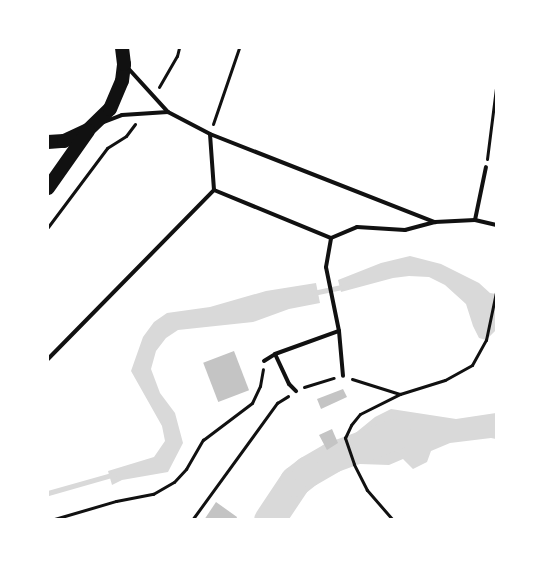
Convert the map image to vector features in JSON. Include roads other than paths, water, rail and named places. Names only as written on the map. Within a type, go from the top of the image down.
[{"type":"highway","points":[[48,188],[92,127],[110,109],[119,92],[124,64],[122,48]]},
{"type":"highway","points":[[48,142],[64,140],[92,127]]},
{"type":"lane","points":[[124,64],[154,94],[168,112],[210,134],[435,222]]},
{"type":"lane","points":[[92,127],[122,115],[168,112]]},
{"type":"lane","points":[[48,359],[214,190],[210,134]]},
{"type":"lane","points":[[475,220],[486,167]]},
{"type":"lane","points":[[214,190],[331,238],[357,227],[405,230],[435,222],[475,220],[496,225]]},
{"type":"lane","points":[[331,238],[326,268],[340,331],[343,376]]},
{"type":"lane","points":[[264,361],[275,354],[340,331]]},
{"type":"lane","points":[[275,354],[289,384],[296,391]]},
{"type":"waterway","points":[[313,293],[346,286]]},
{"type":"waterway","points":[[269,520],[295,481],[308,471],[332,457],[395,434]]},
{"type":"waterway","points":[[48,493],[115,474]]}]
